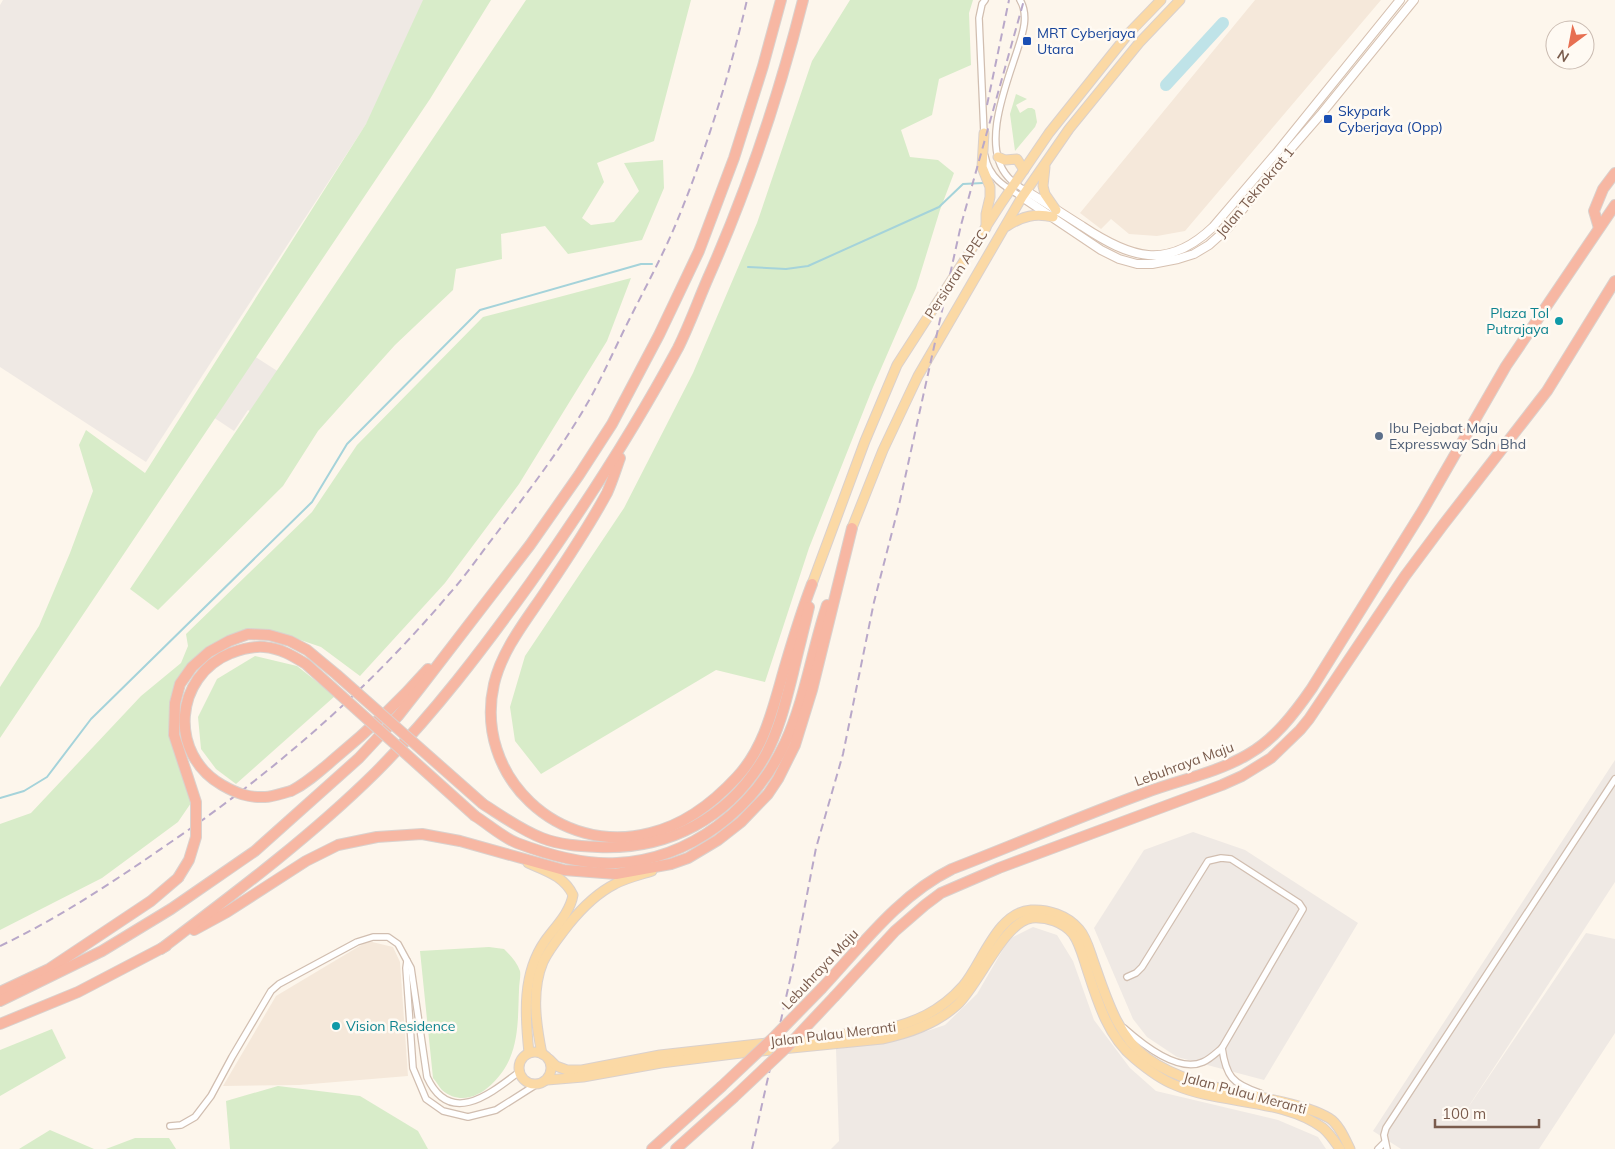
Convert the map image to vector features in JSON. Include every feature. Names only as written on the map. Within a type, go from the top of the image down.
[{"type":"highway","points":[[0,1001],[102,951],[171,909],[255,851],[359,758],[392,723],[420,688],[530,544],[603,438],[659,335],[699,251],[734,158],[764,66],[781,0]]},
{"type":"highway","points":[[161,949],[272,864],[322,822],[375,773],[439,704],[548,558],[626,440],[679,346],[718,257],[754,164],[785,70],[803,0]]},
{"type":"highway","points":[[1598,228],[1594,211],[1603,189],[1615,173]]},
{"type":"highway","name":"Lebuhraya Maju","points":[[652,1149],[775,1036],[886,918],[933,878],[1146,792],[1247,756],[1279,730],[1296,711],[1312,688],[1422,510],[1506,366],[1615,205]]},
{"type":"highway","points":[[676,1149],[787,1047],[896,930],[941,893],[999,868],[1229,782],[1263,763],[1289,742],[1325,697],[1396,590],[1443,525],[1547,391],[1615,281]]},
{"type":"highway","points":[[626,440],[608,492],[561,569],[518,632],[504,658],[494,683],[491,716],[496,749],[510,780],[526,800],[556,823],[579,832],[613,837],[649,834],[670,827],[714,800],[738,776],[757,748],[771,716],[794,634],[812,584]]},
{"type":"highway","points":[[481,608],[392,709],[304,784],[291,791],[266,797],[238,794],[213,780],[201,768],[188,745],[185,734],[185,706],[190,691],[207,667],[219,658],[245,648],[264,647],[286,652],[306,664],[475,816],[515,842],[567,859],[616,863],[650,858],[682,847],[712,832],[733,815],[768,774],[785,743],[795,718],[821,621],[852,528]]},
{"type":"highway","points":[[0,1024],[78,992],[161,949],[227,912],[306,861],[338,845],[378,837],[422,834],[460,841],[564,870],[616,874],[671,864],[688,858],[718,840],[741,822],[768,794],[778,779],[795,745],[802,727],[852,528]]},
{"type":"highway","points":[[0,992],[49,969],[151,902],[178,878],[189,860],[196,837],[196,802],[174,735],[175,703],[180,684],[192,667],[209,652],[229,641],[248,634],[269,635],[290,641],[307,650],[483,804],[523,829],[542,838],[571,846],[614,848],[651,844],[675,836],[704,821],[747,783],[766,755],[776,731],[807,617],[812,584]]},
{"type":"main road","name":"Persiaran APEC","points":[[812,584],[865,441],[897,365],[1012,187],[1058,122],[1129,33],[1161,0]]},
{"type":"main road","name":"Persiaran APEC","points":[[852,528],[883,450],[918,376],[1024,194],[1069,129],[1096,95],[1139,43],[1180,0]]},
{"type":"main road","name":"Jalan Teknokrat 1","points":[[1055,214],[1106,242],[1124,250],[1145,255],[1175,252],[1201,238],[1278,150],[1400,0]]},
{"type":"main road","name":"Jalan Teknokrat 1","points":[[1024,194],[1055,214],[1110,255],[1120,260],[1138,264],[1152,264],[1178,260],[1194,254],[1209,245],[1228,228],[1282,159],[1414,0]]},
{"type":"main road","points":[[984,133],[982,167],[990,187],[986,228]]},
{"type":"main road","points":[[998,157],[1005,160],[1017,159],[1024,170]]},
{"type":"main road","points":[[1004,228],[1016,220],[1034,214],[1055,214],[1043,186],[1045,165]]},
{"type":"main road","points":[[511,856],[564,881],[573,895],[568,909],[534,958],[530,970],[525,1010],[528,1053]]},
{"type":"main road","points":[[546,1056],[534,1052],[528,1053],[520,1061],[519,1072],[526,1081],[537,1084],[547,1080],[552,1069],[537,1029],[535,1009],[543,962],[577,915],[602,891],[616,883],[671,864]]},
{"type":"main road","name":"Jalan Pulau Meranti","points":[[546,1056],[556,1066],[567,1070],[582,1070],[660,1055],[881,1030],[903,1025],[919,1020],[952,997],[963,985],[1001,927],[1016,915],[1030,910],[1051,911],[1079,928],[1117,1021],[1126,1036],[1146,1057],[1179,1076],[1308,1108],[1328,1118],[1341,1133],[1350,1149]]},
{"type":"main road","name":"Jalan Pulau Meranti","points":[[547,1080],[583,1078],[661,1063],[882,1040],[907,1034],[941,1018],[957,1004],[970,990],[1008,933],[1018,924],[1030,918],[1048,918],[1061,924],[1072,933],[1078,943],[1094,990],[1118,1042],[1149,1071],[1176,1086],[1289,1112],[1306,1118],[1325,1129],[1340,1149]]},
{"type":"street","points":[[985,0],[982,4],[979,18],[987,163],[997,181],[1024,194]]},
{"type":"street","points":[[1012,187],[1003,171],[995,144],[999,116],[1024,27],[1024,6],[1020,0]]},
{"type":"street","points":[[1378,1149],[1386,1146],[1384,1135],[1386,1128],[1615,778]]},
{"type":"street","points":[[1117,1021],[1151,1049],[1181,1064],[1192,1065],[1202,1063],[1222,1048],[1302,914],[1303,909],[1299,903],[1231,859],[1221,858],[1208,861],[1142,967],[1136,973],[1127,976]]},
{"type":"street","points":[[170,1126],[181,1124],[195,1117],[211,1096],[271,991],[279,984],[357,942],[373,937],[388,936],[398,944],[411,968],[427,1077],[433,1090],[439,1096],[455,1103],[472,1103],[493,1092],[519,1072]]},
{"type":"street","points":[[407,961],[413,1068],[426,1099],[443,1111],[468,1117],[496,1110],[537,1084]]},
{"type":"street","points":[[1222,1048],[1228,1074],[1234,1081],[1246,1089],[1282,1102]]},
{"type":"shaded area","points":[[3,0],[447,0],[146,462],[0,367],[0,5]]},
{"type":"shaded area","points":[[1255,0],[1381,0],[1185,231],[1157,236],[1129,234],[1111,219],[1101,229],[1080,213]]},
{"type":"shaded area","points":[[254,356],[282,374],[255,415],[248,410],[234,431],[213,417]]},
{"type":"shaded area","points":[[1615,760],[1615,882],[1461,1118],[1586,933],[1615,939],[1615,1033],[1539,1149],[1401,1149],[1373,1131]]},
{"type":"shaded area","points":[[1193,832],[1245,850],[1358,923],[1264,1080],[1177,1057],[1147,1037],[1133,1019],[1094,928],[1144,850]]},
{"type":"shaded area","points":[[1033,927],[1057,935],[1073,961],[1094,1020],[1130,1068],[1156,1091],[1278,1120],[1318,1137],[1326,1149],[831,1149],[839,1141],[836,1049],[900,1040],[945,1025],[977,994],[1009,939]]},
{"type":"shaded area","name":"Vision Residence","points":[[368,941],[393,947],[400,962],[408,1076],[299,1085],[223,1086],[276,996]]},
{"type":"green space","points":[[423,0],[491,0],[430,99],[0,738],[0,687],[39,626],[70,553],[93,491],[79,445],[86,430],[145,473],[366,124]]},
{"type":"green space","points":[[526,0],[691,0],[654,141],[597,163],[604,182],[582,218],[591,225],[614,222],[639,191],[624,163],[663,160],[664,188],[642,240],[568,254],[545,226],[501,234],[502,259],[456,269],[453,290],[395,345],[318,431],[283,486],[158,610],[130,589]]},
{"type":"green space","points":[[850,0],[973,0],[969,13],[971,65],[939,79],[932,115],[901,130],[910,157],[938,160],[954,173],[940,210],[916,288],[873,387],[809,548],[765,682],[716,670],[541,774],[515,741],[510,707],[525,656],[624,508],[693,373],[757,223],[812,61]]},
{"type":"green space","points":[[1016,94],[1027,99],[1016,105],[1020,113],[1028,108],[1032,108],[1035,110],[1037,122],[1015,151],[1010,114]]},
{"type":"green space","points":[[631,278],[607,341],[519,484],[445,583],[360,676],[321,647],[280,633],[242,630],[206,648],[182,674],[172,699],[191,803],[178,822],[102,878],[0,930],[0,824],[31,813],[141,696],[181,663],[188,646],[186,634],[312,512],[357,445],[483,317]]},
{"type":"green space","points":[[255,656],[297,666],[335,696],[236,784],[216,769],[201,749],[198,717],[217,679]]},
{"type":"green space","points":[[489,947],[504,949],[511,956],[520,971],[518,1024],[515,1042],[505,1067],[491,1085],[473,1096],[463,1098],[452,1096],[442,1090],[433,1078],[420,951]]},
{"type":"green space","points":[[52,1029],[66,1058],[0,1096],[0,1050]]},
{"type":"green space","points":[[278,1086],[360,1096],[418,1131],[428,1149],[230,1149],[226,1101]]},
{"type":"green space","points":[[50,1130],[94,1149],[19,1149]]},
{"type":"green space","points":[[135,1138],[169,1138],[176,1149],[106,1149]]},
{"type":"waterway","points":[[1166,85],[1223,23]]},
{"type":"waterway","points":[[748,267],[786,269],[808,266],[939,207],[963,184],[983,183]]},
{"type":"waterway","points":[[0,798],[24,791],[47,777],[91,719],[312,502],[347,444],[480,310],[641,264],[652,264]]},
{"type":"railway","points":[[0,946],[45,923],[109,884],[210,815],[247,787],[354,695],[419,628],[462,578],[547,466],[582,413],[597,386],[658,262],[686,199],[724,86],[747,0]]},
{"type":"railway","points":[[987,105],[1009,0]]},
{"type":"railway","points":[[752,1149],[794,962],[816,848],[843,754],[874,602],[899,505],[961,225],[1024,0]]},
{"type":"place","name":"MRT Cyberjaya Utara","points":[[1027,41]]},
{"type":"place","name":"Skypark Cyberjaya (Opp)","points":[[1328,119]]},
{"type":"place","name":"Plaza Tol Putrajaya","points":[[1559,321]]},
{"type":"place","name":"Ibu Pejabat Maju Expressway Sdn Bhd","points":[[1379,436]]},
{"type":"place","name":"Vision Residence","points":[[336,1026]]}]
